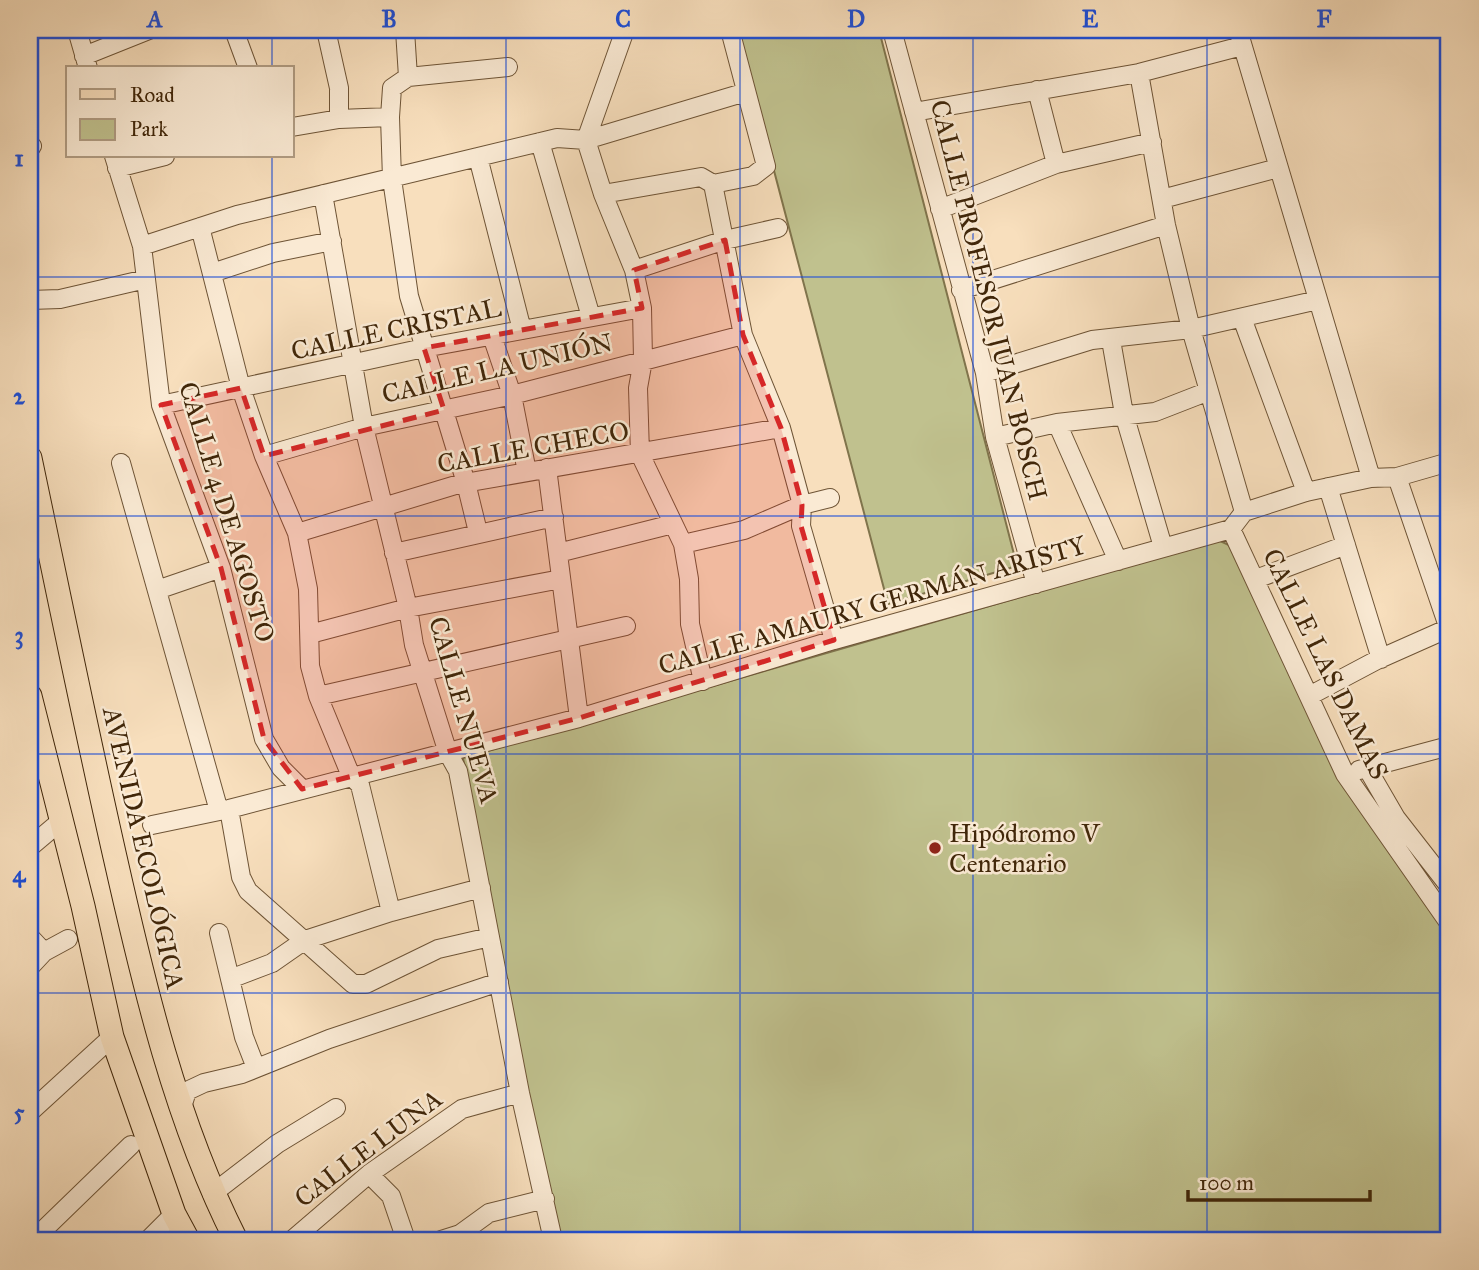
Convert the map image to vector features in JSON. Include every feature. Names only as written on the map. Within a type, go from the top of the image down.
[{"type":"main road","name":"AVENIDA ECOLÓGICA","points":[[30,458],[135,945],[182,1107],[212,1194],[236,1240]]},
{"type":"main road","points":[[30,696],[62,820],[112,1037],[174,1214],[188,1240]]},
{"type":"street","points":[[77,30],[86,62],[149,30]]},
{"type":"street","points":[[234,30],[247,66]]},
{"type":"street","points":[[326,30],[339,88],[339,119]]},
{"type":"street","points":[[405,30],[408,77]]},
{"type":"street","points":[[625,30],[586,140],[603,194],[634,270],[642,308],[643,360],[638,388],[640,454],[682,544],[689,579],[690,624],[703,681]]},
{"type":"street","points":[[603,194],[701,177],[713,184],[753,176],[766,166],[730,30]]},
{"type":"street","name":"CALLE PROFESOR JUAN BOSCH","points":[[892,30],[985,373],[995,437],[1036,584]]},
{"type":"street","points":[[914,112],[1139,73],[1240,38],[1371,478]]},
{"type":"street","points":[[478,533],[466,483],[409,296],[392,179],[390,117],[392,88],[408,77],[465,74],[508,67]]},
{"type":"street","points":[[1139,73],[1166,225],[1191,330],[1244,512]]},
{"type":"street","points":[[1037,90],[1056,164]]},
{"type":"street","points":[[142,246],[323,194],[540,142],[557,138],[586,140],[746,92]]},
{"type":"street","points":[[294,127],[339,119],[390,117]]},
{"type":"street","points":[[540,142],[591,317]]},
{"type":"street","points":[[940,209],[1056,164],[1152,142]]},
{"type":"street","points":[[478,157],[522,330]]},
{"type":"street","points":[[115,162],[148,158]]},
{"type":"street","name":"CALLE 4 DE AGOSTO","points":[[115,162],[142,246],[161,405],[221,568],[264,739],[281,768],[302,789]]},
{"type":"street","points":[[1162,199],[1278,168]]},
{"type":"street","points":[[713,184],[743,335],[781,428],[802,505],[801,526],[834,640]]},
{"type":"street","name":"CALLE NUEVA","points":[[323,194],[364,427],[408,608],[414,645],[448,752],[458,771],[520,1093],[553,1240]]},
{"type":"street","points":[[961,290],[1166,225]]},
{"type":"street","points":[[201,227],[241,388],[264,456],[297,533],[309,589],[310,666],[318,696],[351,776],[360,785],[391,912]]},
{"type":"street","points":[[634,270],[725,240],[778,228]]},
{"type":"street","points":[[212,272],[273,253],[332,241]]},
{"type":"street","points":[[30,300],[61,299],[146,279]]},
{"type":"street","points":[[985,373],[1092,340],[1191,330],[1318,300]]},
{"type":"street","name":"CALLE CRISTAL","points":[[161,405],[424,348],[642,308]]},
{"type":"street","points":[[1242,318],[1306,492]]},
{"type":"street","points":[[492,335],[512,395],[527,472]]},
{"type":"street","name":"CALLE LA UNIÓN","points":[[264,456],[364,427],[512,395],[743,335]]},
{"type":"street","points":[[1111,340],[1124,414],[1163,547]]},
{"type":"street","points":[[995,437],[1057,423],[1155,412],[1209,391]]},
{"type":"street","points":[[1057,423],[1118,561]]},
{"type":"street","name":"CALLE CHECO","points":[[297,533],[466,483],[781,428]]},
{"type":"street","points":[[1231,528],[1244,512],[1306,492],[1371,478],[1397,477],[1449,462]]},
{"type":"street","points":[[121,463],[244,885],[353,984],[366,984],[438,949],[490,937]]},
{"type":"street","points":[[547,468],[579,718]]},
{"type":"street","points":[[1311,695],[1381,659],[1449,629],[1397,477]]},
{"type":"street","points":[[1328,487],[1381,659]]},
{"type":"street","points":[[682,544],[744,530],[802,505],[830,498]]},
{"type":"street","points":[[394,553],[554,517]]},
{"type":"street","points":[[558,553],[673,524]]},
{"type":"street","name":"CALLE AMAURY GERMÁN ARISTY","points":[[152,825],[224,810],[579,718],[834,640],[1231,528]]},
{"type":"street","name":"CALLE LAS DAMAS","points":[[1231,528],[1311,695],[1345,774],[1443,902],[1449,923]]},
{"type":"street","points":[[1256,579],[1346,545]]},
{"type":"street","points":[[157,590],[221,568]]},
{"type":"street","points":[[310,634],[408,608],[561,579]]},
{"type":"street","points":[[318,696],[626,626]]},
{"type":"street","points":[[1345,774],[1449,746]]},
{"type":"street","points":[[1367,768],[1396,818],[1449,887]]},
{"type":"street","points":[[30,847],[62,820]]},
{"type":"street","points":[[230,979],[272,963],[305,940],[391,912],[481,888]]},
{"type":"street","points":[[219,933],[256,1068]]},
{"type":"street","points":[[30,937],[44,952]]},
{"type":"street","points":[[30,967],[44,952],[68,939]]},
{"type":"street","points":[[182,1107],[187,1091],[195,1086],[256,1068],[329,1039],[499,982]]},
{"type":"street","points":[[30,1112],[112,1037]]},
{"type":"street","name":"CALLE LUNA","points":[[292,1240],[369,1174],[462,1109],[520,1093]]},
{"type":"street","points":[[212,1194],[277,1144],[336,1108]]},
{"type":"street","points":[[33,1240],[131,1145]]},
{"type":"street","points":[[369,1174],[391,1196],[405,1240]]},
{"type":"street","points":[[441,1240],[460,1234],[489,1213],[545,1199]]},
{"type":"street","points":[[148,1240],[174,1214]]},
{"type":"highlighted area","points":[[725,240],[743,335],[781,428],[802,505],[801,526],[834,640],[579,718],[302,789],[264,739],[221,568],[161,405],[241,388],[264,456],[444,410],[424,348],[642,308],[634,270]]},
{"type":"green space","points":[[737,30],[879,30],[1017,566],[888,604]]},
{"type":"green space","name":"Hipódromo V Centenario","points":[[1218,540],[1231,546],[1312,715],[1449,931],[1449,1240],[556,1240],[463,758]]},
{"type":"place","name":"Hipódromo V Centenario","points":[[935,848]]}]
